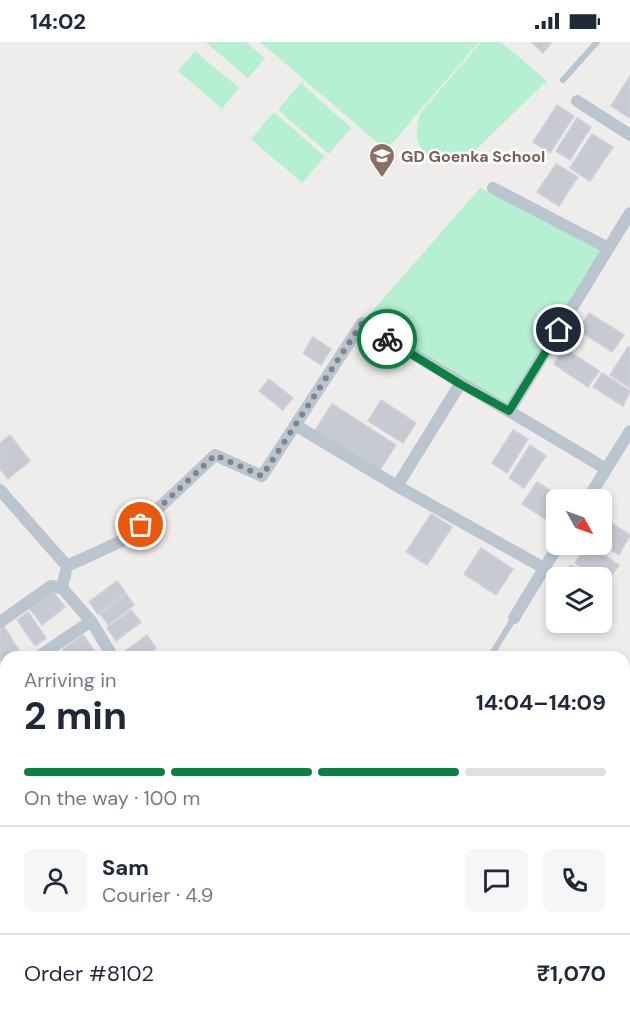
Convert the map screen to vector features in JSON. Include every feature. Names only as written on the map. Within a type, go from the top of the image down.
[{"type":"street","points":[[577,101],[630,135]]},
{"type":"street","points":[[493,188],[608,249]]},
{"type":"street","points":[[509,411],[630,213]]},
{"type":"street","points":[[67,566],[126,539],[215,455],[262,476],[362,323],[460,384],[606,469]]},
{"type":"street","points":[[397,486],[460,384]]},
{"type":"street","points":[[295,426],[544,568]]},
{"type":"street","points":[[594,489],[630,431]]},
{"type":"street","points":[[0,490],[67,566]]},
{"type":"street","points":[[514,618],[552,555]]},
{"type":"street","points":[[62,588],[67,566]]},
{"type":"street","points":[[0,622],[51,586],[62,588],[91,621],[109,651]]},
{"type":"street","points":[[47,651],[91,621]]},
{"type":"lane","points":[[563,80],[597,42]]},
{"type":"lane","points":[[494,651],[514,618]]},
{"type":"green space","points":[[205,42],[246,42],[265,58],[248,78]]},
{"type":"green space","points":[[260,42],[479,42],[386,150]]},
{"type":"green space","points":[[481,42],[501,42],[547,81],[463,162],[440,163],[424,153],[419,145],[417,124],[421,112]]},
{"type":"green space","points":[[195,51],[239,88],[222,109],[178,71]]},
{"type":"green space","points":[[301,83],[351,128],[329,154],[278,110]]},
{"type":"green space","points":[[274,112],[325,157],[302,183],[251,139]]},
{"type":"green space","points":[[480,188],[608,248],[509,411],[362,323]]},
{"type":"building","points":[[531,42],[552,42],[543,53]]},
{"type":"building","points":[[630,76],[630,118],[611,106]]},
{"type":"building","points":[[557,105],[574,116],[550,153],[533,142]]},
{"type":"building","points":[[577,118],[591,127],[570,160],[556,151]]},
{"type":"building","points":[[592,134],[613,147],[590,181],[570,168]]},
{"type":"building","points":[[556,164],[578,177],[559,206],[537,192]]},
{"type":"building","points":[[589,313],[624,335],[612,352],[578,330]]},
{"type":"building","points":[[313,337],[331,349],[321,365],[303,353]]},
{"type":"building","points":[[628,347],[630,348],[630,388],[610,375]]},
{"type":"building","points":[[564,348],[599,371],[588,387],[554,364]]},
{"type":"building","points":[[602,373],[630,391],[623,406],[593,387]]},
{"type":"building","points":[[269,379],[293,398],[283,410],[259,391]]},
{"type":"building","points":[[381,400],[416,423],[403,443],[368,421]]},
{"type":"building","points":[[332,404],[396,445],[378,473],[314,432]]},
{"type":"building","points":[[513,430],[528,439],[507,473],[492,463]]},
{"type":"building","points":[[10,435],[30,461],[8,479],[0,469],[0,443]]},
{"type":"building","points":[[530,445],[546,456],[524,488],[509,478]]},
{"type":"building","points":[[537,482],[548,489],[546,489],[546,519],[522,504]]},
{"type":"building","points":[[431,514],[452,527],[427,565],[406,552]]},
{"type":"building","points":[[612,523],[630,535],[619,555],[612,550]]},
{"type":"building","points":[[481,548],[513,569],[496,595],[464,574]]},
{"type":"building","points":[[580,555],[604,555],[619,565],[612,575],[612,567],[581,567],[575,563]]},
{"type":"building","points":[[117,581],[126,593],[98,614],[89,602]]},
{"type":"building","points":[[52,590],[65,607],[42,625],[29,608]]},
{"type":"building","points":[[126,594],[134,605],[108,625],[100,614]]},
{"type":"building","points":[[131,610],[141,622],[116,641],[107,628]]},
{"type":"building","points":[[28,612],[46,638],[35,646],[17,620]]},
{"type":"building","points":[[3,625],[19,651],[0,651],[0,627]]},
{"type":"building","points":[[83,635],[95,651],[64,651],[63,649]]},
{"type":"building","points":[[147,635],[156,648],[152,651],[125,651]]},
{"type":"way so far","points":[[141,525],[215,455],[262,476],[362,323],[387,339]]},
{"type":"place","name":"GD Goenka School","points":[[382,179]]},
{"type":"route","points":[[387,339],[509,411],[559,330]]}]
